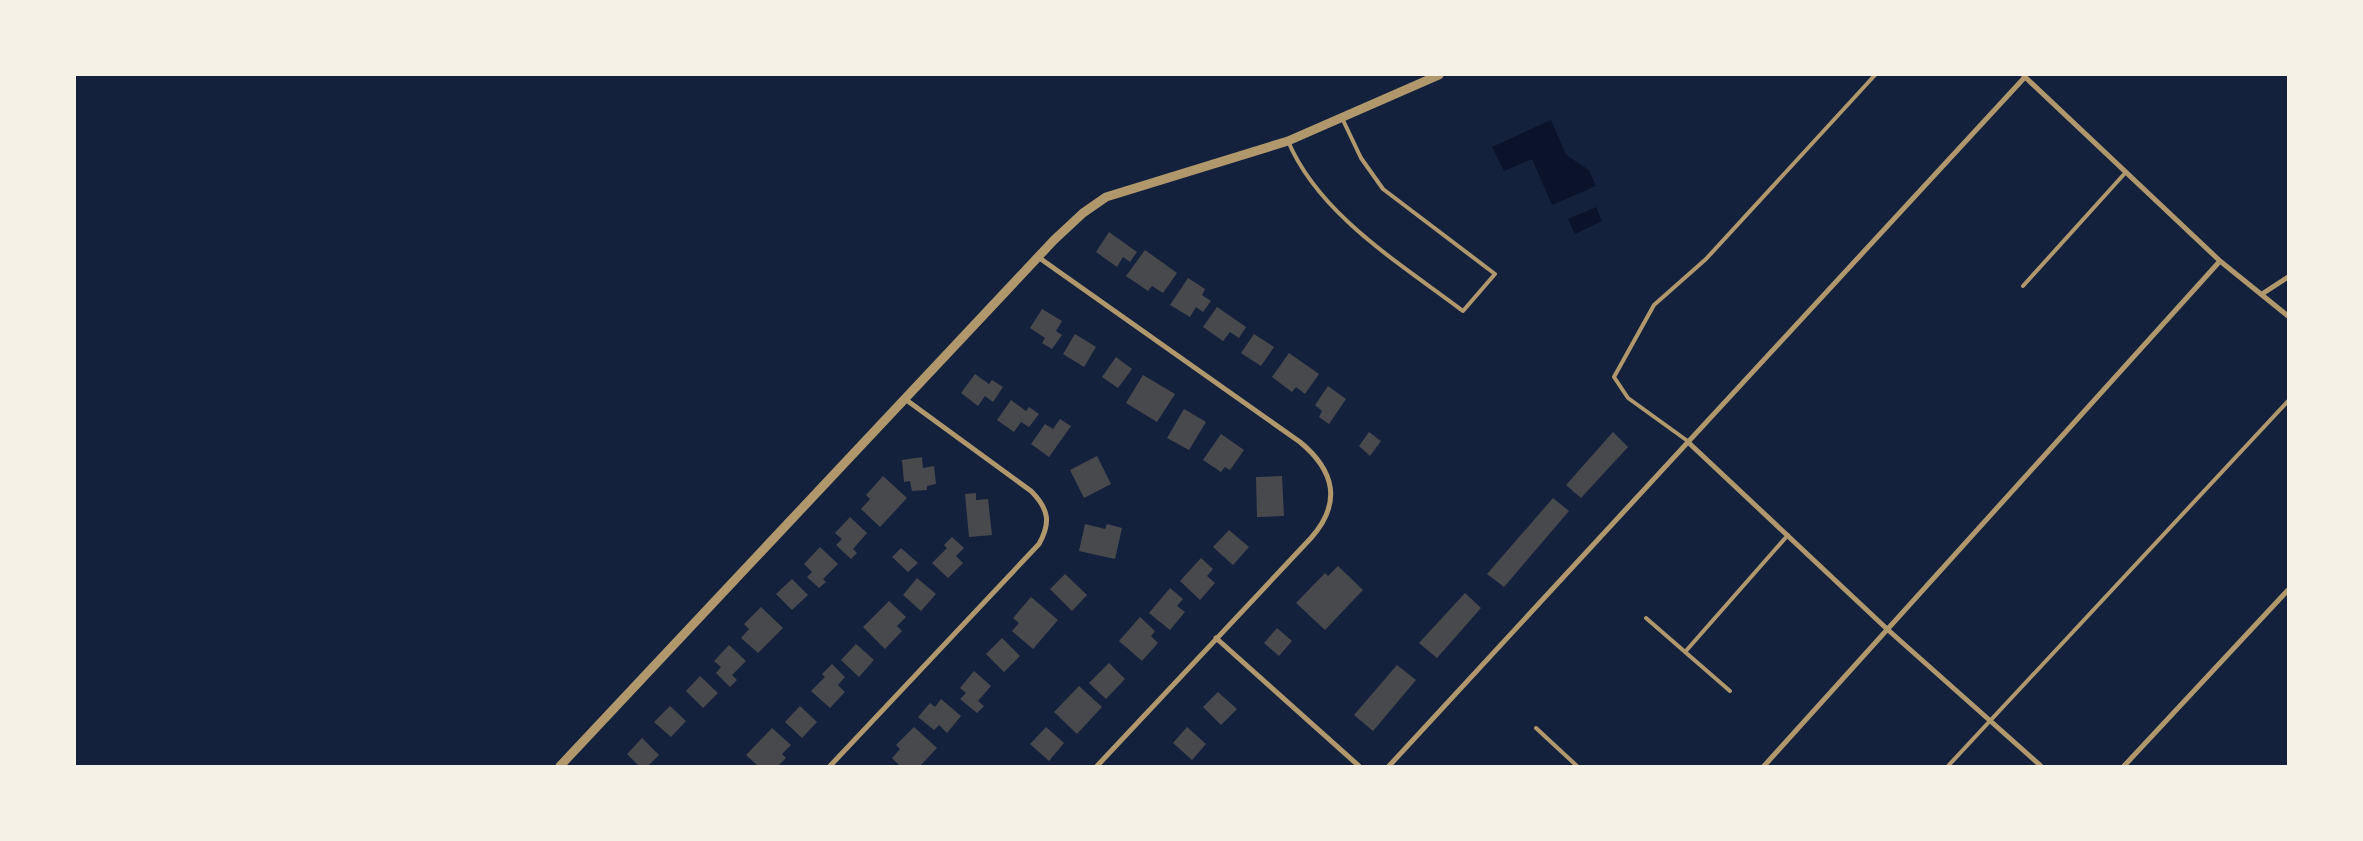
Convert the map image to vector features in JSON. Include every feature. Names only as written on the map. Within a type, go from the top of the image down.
[{"type":"street","points":[[560,766],[1038,257],[1083,213],[1106,197],[1288,141],[1439,75]]},
{"type":"street","points":[[1389,766],[2024,76],[2220,261],[2288,316]]},
{"type":"street","points":[[1038,257],[1300,442],[1323,465],[1329,479],[1332,496],[1323,525],[1097,766]]},
{"type":"street","points":[[1764,766],[2220,261]]},
{"type":"street","points":[[2262,294],[2288,277]]},
{"type":"street","points":[[830,766],[1038,544],[1045,533],[1046,511],[1040,500],[1031,491],[905,399]]},
{"type":"street","points":[[1689,442],[1887,629],[2041,766]]},
{"type":"street","points":[[2124,766],[2288,590]]},
{"type":"street","points":[[1216,638],[1359,766]]},
{"type":"lane","points":[[1689,442],[1628,398],[1614,377],[1618,369],[1654,305],[1706,258],[1875,75]]},
{"type":"lane","points":[[1288,141],[1308,179],[1324,200],[1378,246],[1464,311],[1495,274],[1383,189],[1361,158],[1342,118]]},
{"type":"lane","points":[[2023,286],[2126,172]]},
{"type":"lane","points":[[1948,766],[2288,400]]},
{"type":"lane","points":[[1685,652],[1788,536]]},
{"type":"lane","points":[[1646,618],[1730,691]]},
{"type":"lane","points":[[1536,728],[1578,766]]},
{"type":"water","points":[[1551,120],[1566,155],[1589,170],[1596,186],[1552,205],[1532,159],[1504,171],[1492,147]]},
{"type":"water","points":[[1596,207],[1602,221],[1575,234],[1568,219]]},
{"type":"building","points":[[1109,232],[1137,252],[1130,262],[1123,257],[1117,267],[1096,252]]},
{"type":"building","points":[[1145,250],[1177,273],[1163,293],[1152,286],[1148,291],[1126,276]]},
{"type":"building","points":[[1188,278],[1205,289],[1202,295],[1211,301],[1203,312],[1196,307],[1190,317],[1170,305]]},
{"type":"building","points":[[1217,307],[1246,327],[1239,338],[1230,332],[1223,341],[1203,327]]},
{"type":"building","points":[[1042,309],[1062,321],[1056,331],[1062,335],[1052,349],[1042,343],[1045,338],[1030,328]]},
{"type":"building","points":[[1075,334],[1096,347],[1084,367],[1063,354]]},
{"type":"building","points":[[1254,334],[1274,347],[1261,366],[1241,353]]},
{"type":"building","points":[[1289,353],[1319,374],[1305,394],[1296,387],[1292,392],[1272,377]]},
{"type":"building","points":[[1116,357],[1132,369],[1118,388],[1102,377]]},
{"type":"building","points":[[975,374],[989,384],[992,380],[1003,387],[993,402],[985,396],[978,406],[961,393]]},
{"type":"building","points":[[1143,375],[1175,394],[1157,422],[1126,403]]},
{"type":"building","points":[[1328,386],[1346,399],[1329,424],[1319,417],[1322,411],[1315,405]]},
{"type":"building","points":[[1011,400],[1026,411],[1029,407],[1039,414],[1029,427],[1021,422],[1014,432],[997,420]]},
{"type":"building","points":[[1184,409],[1206,422],[1189,450],[1167,438]]},
{"type":"building","points":[[1060,419],[1071,426],[1049,457],[1031,444],[1045,424],[1053,429]]},
{"type":"building","points":[[1369,432],[1381,441],[1370,456],[1359,446]]},
{"type":"building","points":[[1613,432],[1628,447],[1581,498],[1566,485]]},
{"type":"building","points":[[1221,434],[1244,450],[1230,470],[1225,467],[1221,472],[1203,460]]},
{"type":"building","points":[[1097,456],[1111,484],[1084,498],[1070,470]]},
{"type":"building","points":[[922,457],[923,468],[934,466],[936,484],[927,486],[927,490],[912,491],[910,481],[904,482],[902,460]]},
{"type":"building","points":[[883,476],[907,498],[880,527],[861,509],[870,499],[866,495]]},
{"type":"building","points":[[1282,476],[1284,516],[1257,517],[1256,477]]},
{"type":"building","points":[[976,493],[976,500],[988,499],[992,535],[969,537],[965,494]]},
{"type":"building","points":[[1553,498],[1569,511],[1504,587],[1487,574]]},
{"type":"building","points":[[850,517],[867,533],[853,549],[857,553],[851,559],[836,545],[842,539],[835,533]]},
{"type":"building","points":[[1085,524],[1105,529],[1107,524],[1122,528],[1115,559],[1079,551]]},
{"type":"building","points":[[1229,530],[1249,547],[1233,565],[1213,547]]},
{"type":"building","points":[[952,537],[964,548],[956,556],[963,563],[948,578],[932,563],[947,548],[944,545]]},
{"type":"building","points":[[820,547],[838,564],[823,579],[826,582],[819,588],[807,577],[812,572],[804,564]]},
{"type":"building","points":[[901,548],[918,563],[908,572],[892,557]]},
{"type":"building","points":[[1201,558],[1213,569],[1207,576],[1215,583],[1200,600],[1180,581]]},
{"type":"building","points":[[1338,566],[1363,590],[1325,630],[1296,603],[1325,573],[1328,576]]},
{"type":"building","points":[[1065,574],[1087,595],[1072,611],[1050,589]]},
{"type":"building","points":[[917,578],[936,594],[921,611],[903,595]]},
{"type":"building","points":[[792,579],[808,595],[792,610],[776,594]]},
{"type":"building","points":[[1170,588],[1183,599],[1177,606],[1185,612],[1170,630],[1149,613]]},
{"type":"building","points":[[1465,593],[1481,608],[1437,658],[1419,643]]},
{"type":"building","points":[[1031,597],[1058,620],[1033,649],[1012,631],[1019,623],[1013,618]]},
{"type":"building","points":[[889,601],[906,617],[897,626],[902,631],[885,649],[863,627]]},
{"type":"building","points":[[761,607],[783,628],[758,653],[741,638],[749,629],[744,624]]},
{"type":"building","points":[[1140,617],[1155,631],[1151,636],[1158,643],[1142,661],[1119,641]]},
{"type":"building","points":[[1277,628],[1292,641],[1279,656],[1264,643]]},
{"type":"building","points":[[1002,638],[1020,656],[1004,672],[986,654]]},
{"type":"building","points":[[856,644],[874,660],[859,677],[841,660]]},
{"type":"building","points":[[729,645],[746,661],[732,675],[737,680],[730,687],[716,673],[721,667],[714,661]]},
{"type":"building","points":[[1109,663],[1125,679],[1106,699],[1089,683]]},
{"type":"building","points":[[832,664],[845,677],[838,685],[845,692],[830,708],[811,691],[825,677],[822,674]]},
{"type":"building","points":[[1397,665],[1416,680],[1373,731],[1354,715]]},
{"type":"building","points":[[974,671],[991,686],[978,701],[984,706],[977,713],[960,699],[966,693],[960,688]]},
{"type":"building","points":[[700,676],[718,693],[703,708],[686,691]]},
{"type":"building","points":[[1079,686],[1102,707],[1077,734],[1054,712]]},
{"type":"building","points":[[1218,692],[1237,709],[1221,725],[1203,707]]},
{"type":"building","points":[[941,699],[961,716],[947,733],[939,725],[934,730],[918,717],[930,703],[935,707]]},
{"type":"building","points":[[670,706],[686,721],[671,737],[654,722]]},
{"type":"building","points":[[800,706],[817,722],[802,738],[785,722]]},
{"type":"building","points":[[914,727],[937,748],[920,766],[900,766],[892,758],[900,749],[896,745]]},
{"type":"building","points":[[1046,727],[1064,743],[1049,761],[1030,744]]},
{"type":"building","points":[[1187,727],[1206,744],[1192,760],[1173,743]]},
{"type":"building","points":[[772,728],[791,745],[782,754],[786,758],[778,766],[758,766],[746,755]]},
{"type":"building","points":[[642,738],[659,755],[648,766],[639,766],[627,754]]}]
